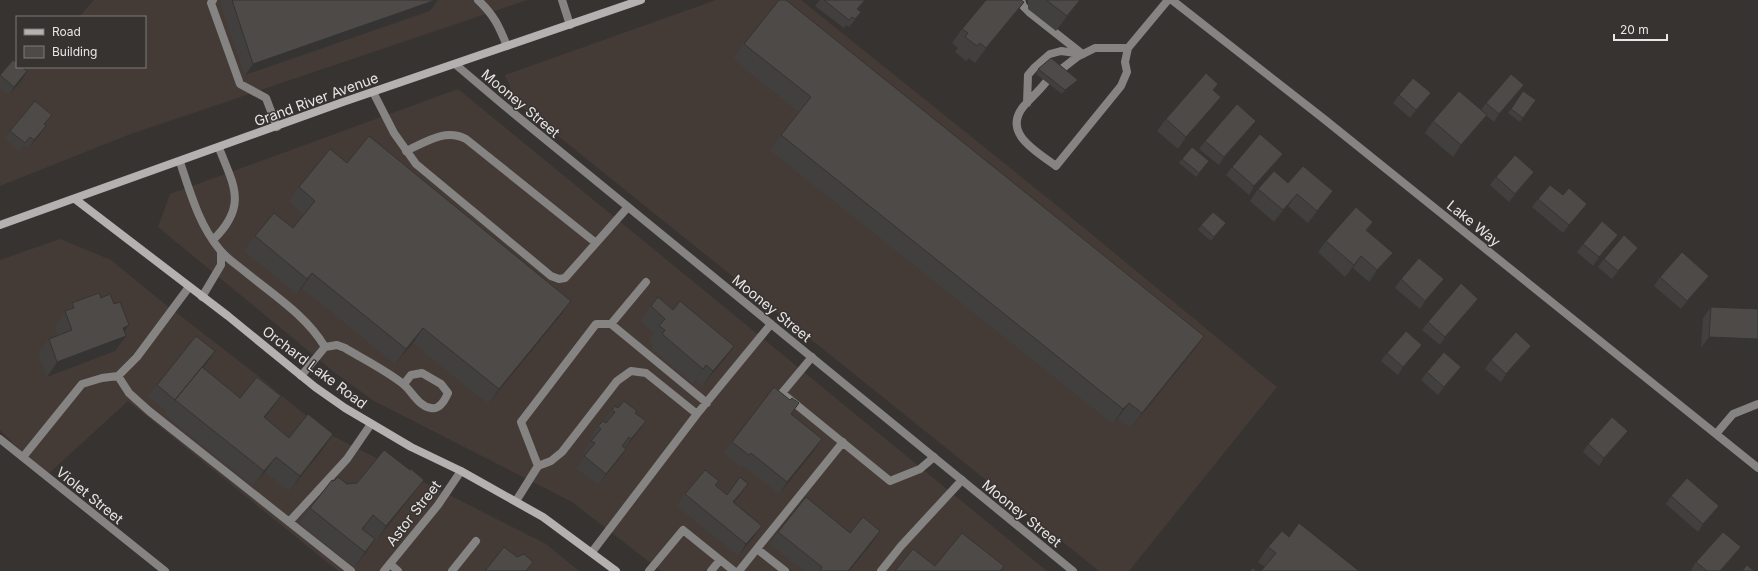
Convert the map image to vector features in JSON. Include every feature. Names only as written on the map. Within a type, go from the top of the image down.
[{"type":"main road","name":"Grand River Avenue","points":[[0,225],[373,92],[642,0]]},
{"type":"main road","name":"Orchard Lake Road","points":[[75,199],[345,408],[411,447],[461,470],[543,517],[616,571]]},
{"type":"street","points":[[213,0],[211,2],[240,84],[266,98],[277,127]]},
{"type":"street","points":[[478,0],[488,9],[496,20],[507,46]]},
{"type":"street","points":[[562,0],[570,25]]},
{"type":"street","points":[[1021,0],[1023,6],[1029,12],[1083,54]]},
{"type":"street","points":[[1046,82],[1022,108],[1016,121],[1017,130],[1022,139],[1056,166],[1122,86],[1127,72],[1125,62],[1128,48],[1168,0]]},
{"type":"street","name":"Lake Way","points":[[1172,0],[1324,119],[1758,468]]},
{"type":"street","points":[[1059,71],[1083,54],[1095,48],[1128,48]]},
{"type":"street","points":[[1027,103],[1028,75],[1050,54],[1061,51],[1083,54]]},
{"type":"street","name":"Mooney Street","points":[[455,64],[1073,571]]},
{"type":"street","points":[[373,92],[394,133],[416,164],[551,276],[559,279],[565,278],[628,207]]},
{"type":"street","points":[[406,151],[452,133],[466,138],[596,243]]},
{"type":"street","points":[[213,240],[229,219],[235,203],[235,190],[219,148]]},
{"type":"street","points":[[180,162],[194,205],[221,252],[303,319],[316,332],[325,347]]},
{"type":"street","points":[[202,297],[221,265],[221,252]]},
{"type":"street","points":[[611,324],[646,282]]},
{"type":"street","points":[[23,457],[82,384],[102,378],[118,376],[137,357],[189,287]]},
{"type":"street","points":[[538,466],[521,422],[596,324],[611,324],[707,402]]},
{"type":"street","points":[[592,552],[697,414],[771,324]]},
{"type":"street","points":[[302,376],[325,347],[337,345],[404,384],[416,399],[431,409],[437,408],[444,402],[448,393],[441,384],[422,373],[411,375],[404,384]]},
{"type":"street","points":[[812,357],[782,393],[890,481],[920,469],[934,457]]},
{"type":"street","points":[[516,502],[538,466],[551,461],[562,452],[617,381],[631,371],[646,373],[697,414]]},
{"type":"street","points":[[118,376],[129,393],[149,411],[351,571]]},
{"type":"street","points":[[1716,434],[1733,414],[1758,404]]},
{"type":"street","points":[[289,522],[347,459],[371,424]]},
{"type":"street","name":"Violet Street","points":[[0,439],[165,571]]},
{"type":"street","points":[[739,571],[843,442]]},
{"type":"street","name":"Astor Street","points":[[384,571],[438,505],[461,470]]},
{"type":"street","points":[[881,571],[901,546],[962,480]]},
{"type":"street","points":[[649,571],[683,530],[734,571]]},
{"type":"street","points":[[452,571],[476,541]]},
{"type":"street","points":[[757,549],[785,571]]},
{"type":"street","points":[[711,571],[720,560]]},
{"type":"street","points":[[390,564],[398,571]]},
{"type":"shaded area","points":[[94,0],[527,0],[128,135],[0,186],[0,74],[7,68],[16,62],[16,68],[146,68],[146,16],[80,16]]},
{"type":"shaded area","points":[[716,0],[801,0],[1055,204],[1277,387],[1129,571],[1099,571],[517,103],[505,75]]},
{"type":"shaded area","points":[[458,89],[1047,571],[661,571],[572,502],[374,401],[334,372],[158,227],[170,194]]},
{"type":"shaded area","points":[[60,239],[111,260],[257,375],[327,433],[546,544],[579,571],[398,571],[390,564],[384,571],[338,571],[128,401],[46,476],[0,430],[0,260]]},
{"type":"building","points":[[232,0],[436,0],[253,64]]},
{"type":"building","points":[[779,0],[786,0],[1204,336],[1142,413],[1129,403],[1123,409],[781,135],[811,97],[744,44]]},
{"type":"building","points":[[824,0],[865,0],[857,9],[861,12],[855,19],[852,17],[849,20]]},
{"type":"building","points":[[986,0],[1021,0],[1024,2],[986,48],[980,43],[977,46],[965,37],[968,33],[962,29]]},
{"type":"building","points":[[1046,0],[1080,0],[1067,16]]},
{"type":"building","points":[[1051,58],[1078,80],[1065,90],[1038,69]]},
{"type":"building","points":[[13,60],[16,62],[16,68],[23,68],[27,71],[14,87],[0,75]]},
{"type":"building","points":[[1206,73],[1218,84],[1213,90],[1221,97],[1186,137],[1166,119]]},
{"type":"building","points":[[1511,74],[1524,85],[1499,114],[1486,103]]},
{"type":"building","points":[[1413,78],[1431,93],[1416,110],[1399,95]]},
{"type":"building","points":[[1459,91],[1487,115],[1461,145],[1433,121]]},
{"type":"building","points":[[1523,91],[1536,100],[1523,118],[1511,109]]},
{"type":"building","points":[[35,101],[52,115],[44,124],[46,126],[34,140],[30,137],[25,143],[10,131]]},
{"type":"building","points":[[1237,104],[1256,121],[1224,157],[1205,141]]},
{"type":"building","points":[[1260,134],[1283,154],[1254,186],[1232,167]]},
{"type":"building","points":[[369,136],[571,301],[499,389],[423,328],[406,349],[312,273],[307,279],[255,236],[274,213],[293,228],[315,201],[299,187],[330,149],[347,163]]},
{"type":"building","points":[[1192,147],[1209,161],[1199,173],[1182,159]]},
{"type":"building","points":[[1515,155],[1534,172],[1515,194],[1496,177]]},
{"type":"building","points":[[1303,166],[1333,191],[1317,211],[1297,194],[1283,210],[1258,189],[1274,171],[1288,183]]},
{"type":"building","points":[[1550,185],[1563,195],[1569,188],[1587,204],[1569,225],[1538,199]]},
{"type":"building","points":[[1356,207],[1373,222],[1366,230],[1393,253],[1377,270],[1361,256],[1354,265],[1326,241]]},
{"type":"building","points":[[1213,212],[1226,223],[1214,237],[1201,225]]},
{"type":"building","points":[[1602,221],[1618,235],[1599,257],[1583,244]]},
{"type":"building","points":[[1624,235],[1638,248],[1618,271],[1604,259]]},
{"type":"building","points":[[1682,252],[1709,276],[1687,301],[1660,277]]},
{"type":"building","points":[[1419,258],[1444,279],[1425,301],[1401,279]]},
{"type":"building","points":[[1461,283],[1478,299],[1445,337],[1428,322]]},
{"type":"building","points":[[99,293],[101,298],[110,294],[114,304],[120,302],[129,325],[123,328],[126,336],[57,362],[49,339],[72,330],[65,311],[74,308],[72,303]]},
{"type":"building","points":[[658,297],[673,310],[680,301],[734,346],[713,371],[706,365],[703,369],[662,334],[665,330],[659,326],[665,319],[651,306]]},
{"type":"building","points":[[1711,307],[1758,309],[1758,339],[1709,337]]},
{"type":"building","points":[[1406,331],[1422,345],[1403,367],[1387,353]]},
{"type":"building","points":[[1516,332],[1531,346],[1506,374],[1491,360]]},
{"type":"building","points":[[196,336],[215,351],[175,400],[157,385]]},
{"type":"building","points":[[1444,352],[1461,367],[1444,387],[1427,372]]},
{"type":"building","points":[[202,367],[240,398],[257,377],[281,396],[264,417],[289,438],[308,414],[333,434],[300,476],[276,457],[264,471],[175,400]]},
{"type":"building","points":[[774,387],[790,400],[792,398],[799,403],[791,414],[822,439],[787,482],[751,453],[749,455],[732,442]]},
{"type":"building","points":[[624,401],[637,411],[635,413],[646,421],[631,439],[629,437],[622,446],[626,449],[606,474],[584,456],[595,443],[591,441],[601,429],[598,426],[603,421],[606,423],[615,412],[612,410],[615,406],[618,408]]},
{"type":"building","points":[[1612,417],[1628,431],[1604,458],[1588,444]]},
{"type":"building","points":[[384,450],[424,480],[386,526],[373,515],[362,529],[375,539],[365,552],[310,508],[332,480],[334,481],[338,477],[347,484],[357,483]]},
{"type":"building","points":[[705,470],[719,481],[715,485],[727,495],[740,477],[748,484],[733,502],[762,526],[746,544],[685,494]]},
{"type":"building","points":[[1687,478],[1719,506],[1703,524],[1671,496]]},
{"type":"building","points":[[806,497],[850,533],[863,517],[880,531],[848,571],[820,571],[822,567],[778,532]]},
{"type":"building","points":[[1299,523],[1359,571],[1261,571],[1276,553],[1268,547],[1282,531],[1289,537]]},
{"type":"building","points":[[1723,532],[1741,547],[1720,571],[1707,571],[1696,562]]},
{"type":"building","points":[[962,533],[1004,566],[1000,571],[895,571],[913,549],[935,566]]},
{"type":"building","points":[[504,547],[517,557],[524,554],[533,562],[526,571],[485,571]]},
{"type":"building","points":[[1747,565],[1754,571],[1742,571]]},
{"type":"building","points":[[1253,568],[1257,571],[1250,571]]}]
